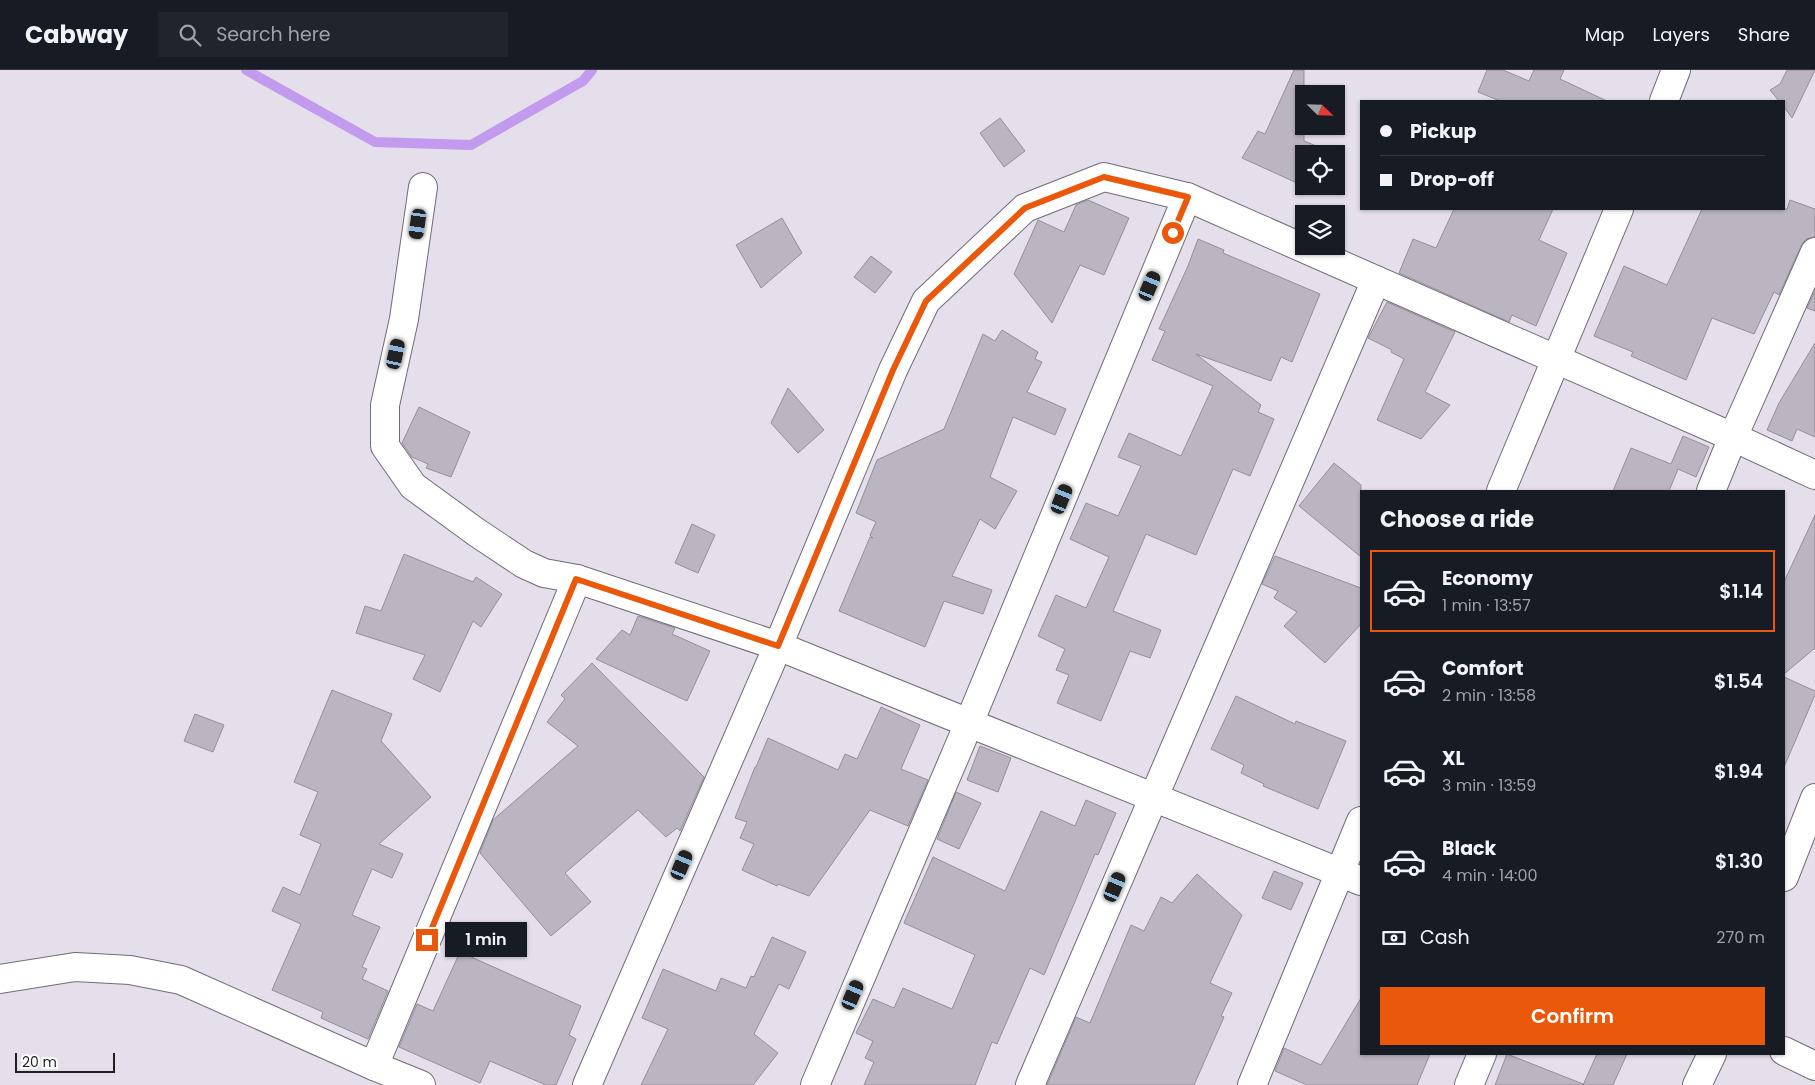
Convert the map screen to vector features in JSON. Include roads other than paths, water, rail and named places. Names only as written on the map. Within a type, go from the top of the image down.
[{"type":"street","points":[[1664,100],[1676,70]]},
{"type":"street","points":[[588,1085],[778,646],[893,370],[926,301],[1025,208],[1104,177],[1188,197],[1733,437],[1815,475]]},
{"type":"street","points":[[424,186],[404,319],[385,405],[385,446],[413,486],[524,564],[544,573],[576,579],[778,646],[1350,877]]},
{"type":"street","points":[[815,1085],[969,723],[1188,197]]},
{"type":"street","points":[[1501,490],[1619,210]]},
{"type":"street","points":[[1711,490],[1815,252]]},
{"type":"street","points":[[1030,1085],[1376,280]]},
{"type":"street","points":[[374,1066],[576,579]]},
{"type":"street","points":[[1785,874],[1815,798]]},
{"type":"street","points":[[1252,1085],[1350,877],[1360,826]]},
{"type":"street","points":[[0,979],[75,967],[130,970],[181,980],[421,1085]]},
{"type":"street","points":[[1785,1051],[1815,1066]]},
{"type":"street","points":[[1469,1085],[1482,1055]]},
{"type":"street","points":[[1697,1085],[1712,1055]]},
{"type":"waterway","points":[[246,70],[375,142],[471,145],[583,81],[592,70]]}]
